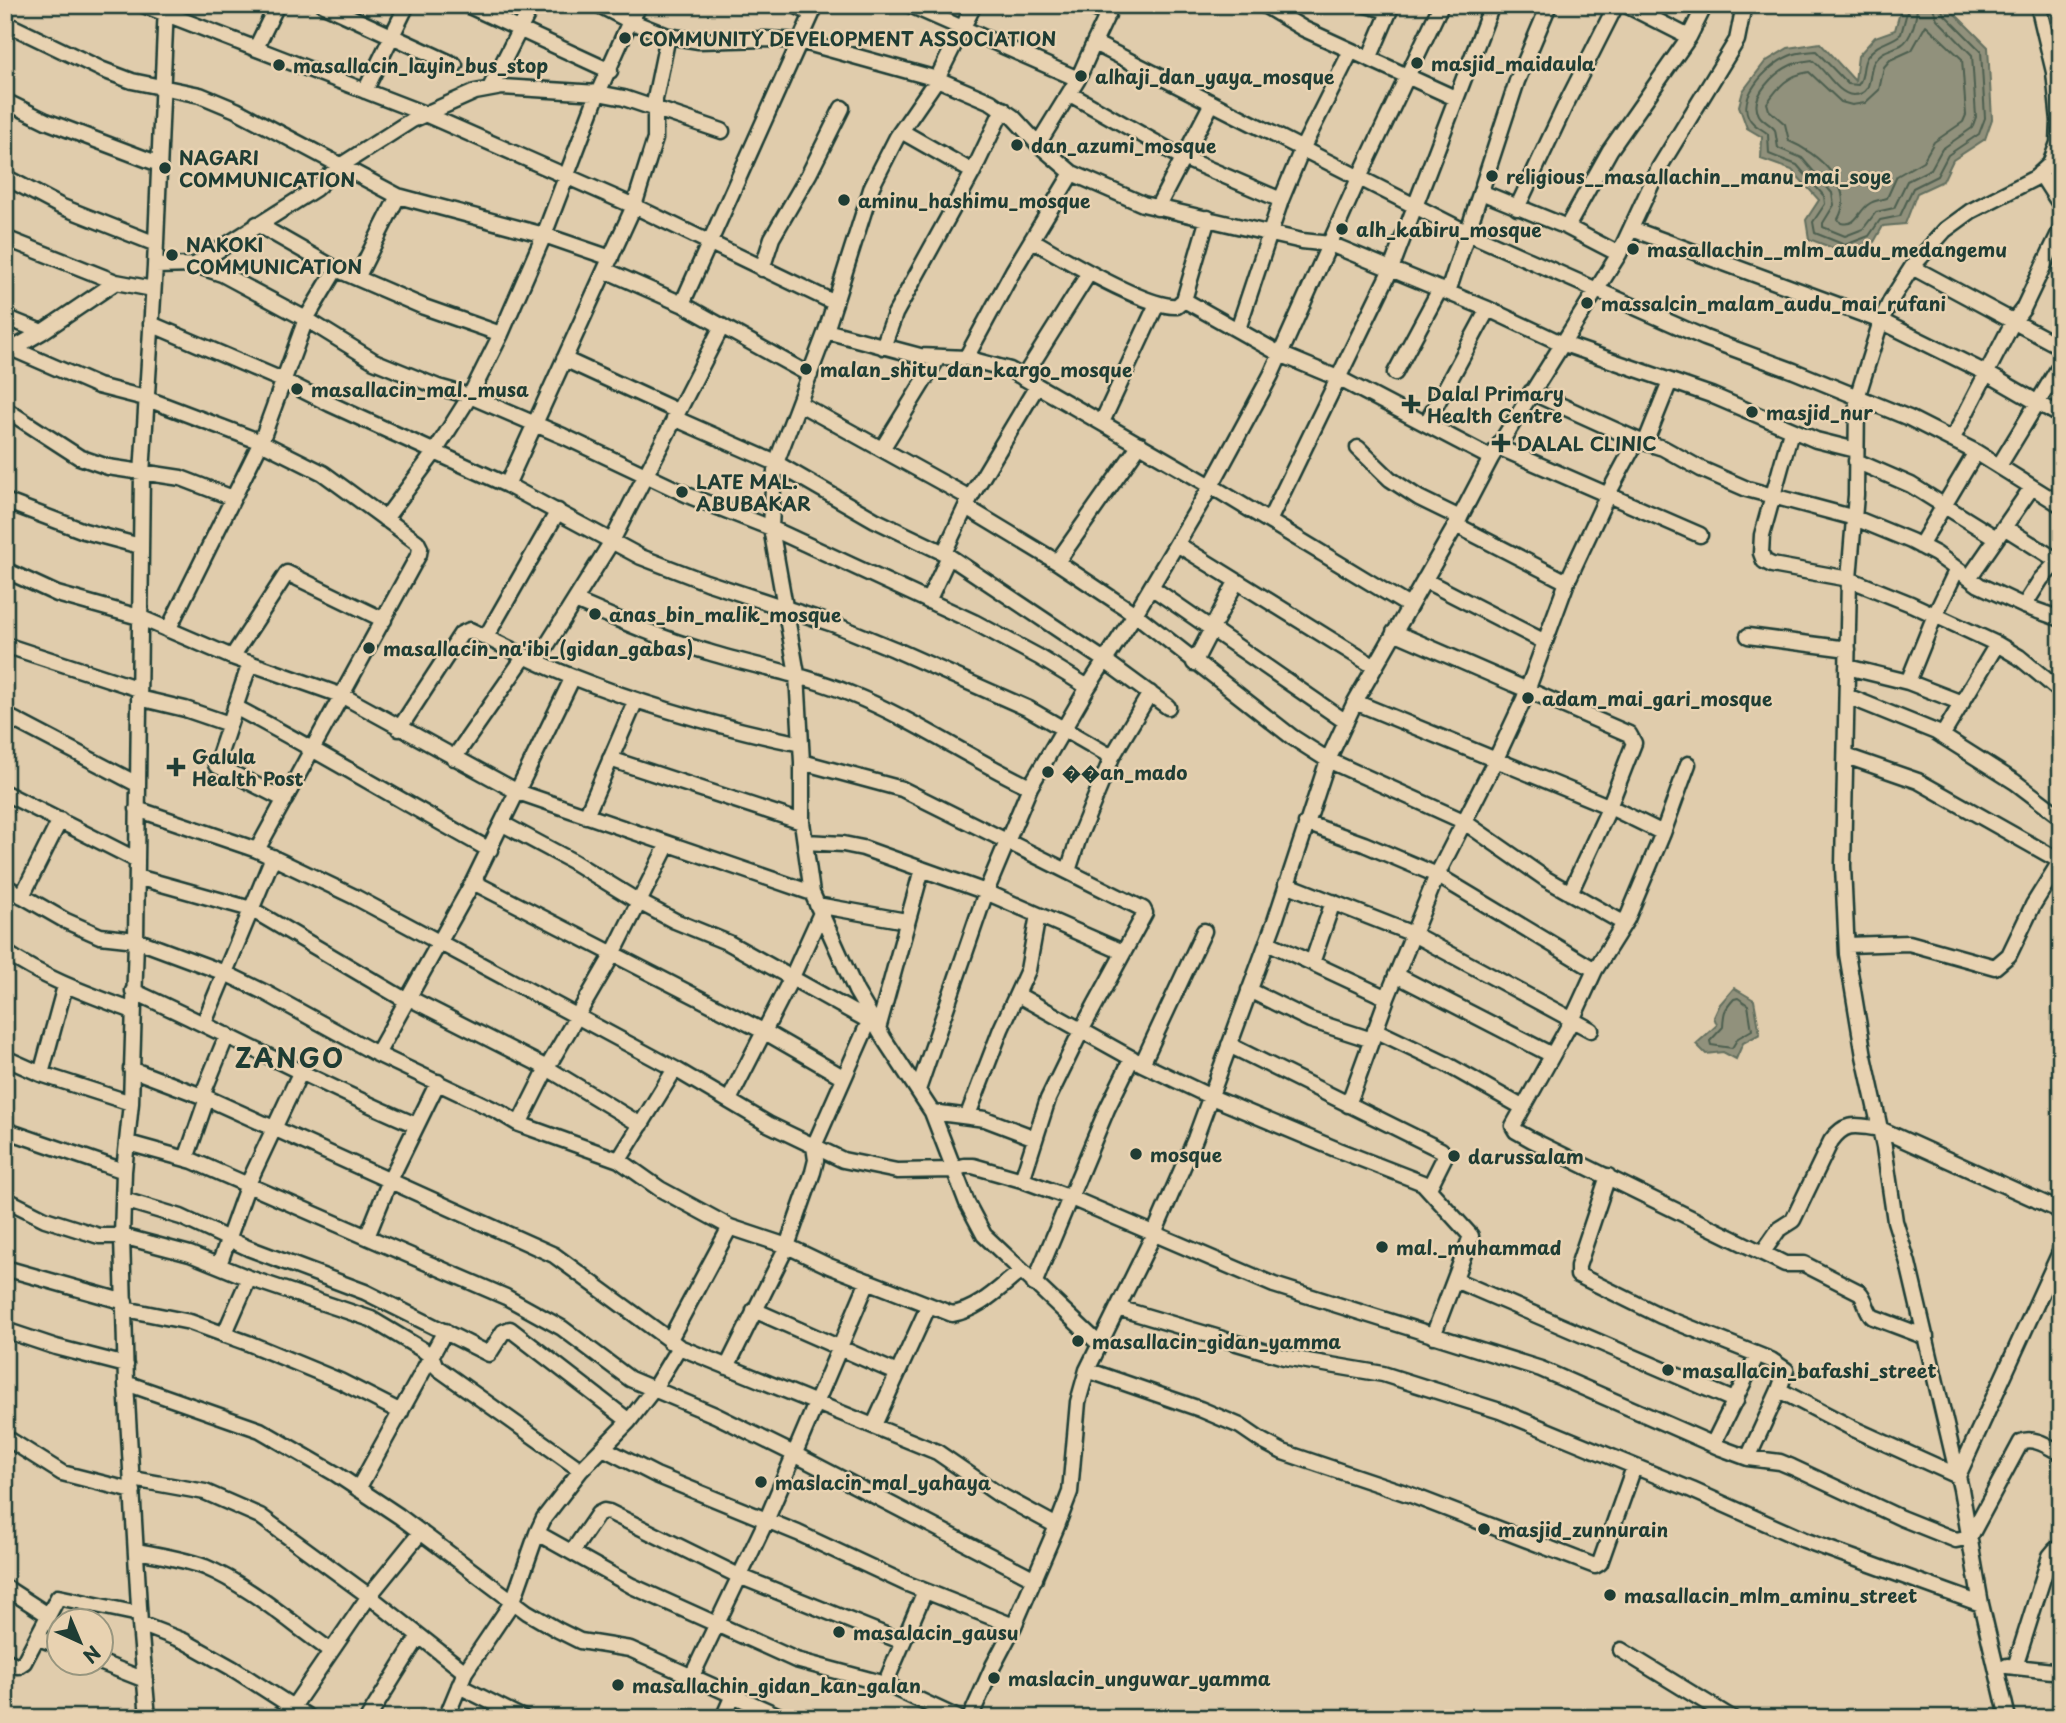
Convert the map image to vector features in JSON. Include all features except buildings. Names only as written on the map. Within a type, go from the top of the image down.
[{"type":"street","points":[[142,5],[166,9],[256,48],[425,114],[634,206],[835,303]]},
{"type":"street","points":[[256,48],[277,5]]},
{"type":"street","points":[[324,5],[455,65]]},
{"type":"street","points":[[365,91],[407,5]]},
{"type":"street","points":[[467,5],[610,71]]},
{"type":"street","points":[[490,88],[532,5]]},
{"type":"street","points":[[599,5],[668,36],[699,41],[800,41],[937,79],[1003,109],[1072,173],[1157,208],[1302,241],[1330,244],[1488,309],[1562,343],[1711,395],[1856,456],[2000,533],[2060,560],[2042,579],[2024,606]]},
{"type":"street","points":[[385,519],[435,453],[470,396],[501,334],[544,234],[598,93],[630,21],[640,5]]},
{"type":"street","points":[[682,304],[814,10],[795,5]]},
{"type":"street","points":[[910,5],[1078,79]]},
{"type":"street","points":[[974,5],[937,79],[901,131],[872,186],[826,331],[776,463],[771,528],[797,674],[802,822],[816,904],[873,1022],[932,1112],[967,1203],[984,1235],[1099,1344]]},
{"type":"street","points":[[1038,144],[1070,94],[1110,10],[1088,5]]},
{"type":"street","points":[[1264,5],[1304,29],[1455,98]]},
{"type":"street","points":[[1366,5],[1391,8],[1368,59]]},
{"type":"street","points":[[918,1090],[986,892],[1030,787],[1211,486],[1280,354],[1441,5]]},
{"type":"street","points":[[1269,522],[1391,269],[1492,5]]},
{"type":"street","points":[[1395,373],[1444,291],[1468,233],[1517,81],[1549,5]]},
{"type":"street","points":[[1517,208],[1616,5]]},
{"type":"street","points":[[1626,5],[1689,37]]},
{"type":"street","points":[[1567,227],[1610,150],[1689,37],[1705,5]]},
{"type":"street","points":[[970,1718],[1035,1579],[1070,1492],[1078,1402],[1087,1370],[1154,1234],[1195,1139],[1267,942],[1328,760],[1355,702],[1458,522],[1494,452],[1619,254],[1659,168],[1737,40],[1744,5]]},
{"type":"street","points":[[2038,5],[2058,93],[2058,143],[2045,168]]},
{"type":"street","points":[[148,1718],[126,1383],[122,1236],[124,1171],[131,1103],[136,940],[142,474],[155,266],[166,9]]},
{"type":"street","points":[[5,23],[132,81],[200,95],[236,110],[398,196],[544,234],[608,264],[810,374]]},
{"type":"street","points":[[507,485],[537,425],[634,206],[655,139],[655,99],[668,36]]},
{"type":"street","points":[[1094,43],[1468,233],[1705,338],[1909,418],[1976,452],[2061,505]]},
{"type":"street","points":[[1238,329],[1281,200],[1302,149],[1351,51]]},
{"type":"street","points":[[195,265],[315,189],[340,166],[425,114],[456,99],[490,88],[598,93],[624,98],[722,131]]},
{"type":"street","points":[[1070,94],[1184,158],[1281,200]]},
{"type":"street","points":[[5,101],[46,121],[159,164]]},
{"type":"street","points":[[1157,208],[1212,103]]},
{"type":"street","points":[[762,269],[772,238],[809,174],[842,108]]},
{"type":"street","points":[[883,346],[903,297],[973,172],[1003,109]]},
{"type":"street","points":[[901,131],[973,172]]},
{"type":"street","points":[[2008,1718],[1981,1604],[1958,1476],[1926,1337],[1895,1222],[1880,1129],[1864,1056],[1847,945],[1843,866],[1849,579],[1855,518],[1857,398],[1881,321],[1891,300],[1912,267],[1945,230],[1971,211],[2001,197],[2045,168],[2061,151]]},
{"type":"street","points":[[2045,168],[2061,206]]},
{"type":"street","points":[[966,358],[1072,173]]},
{"type":"street","points":[[5,177],[60,206],[156,244]]},
{"type":"street","points":[[1481,192],[1567,227],[1619,254]]},
{"type":"street","points":[[357,278],[398,196]]},
{"type":"street","points":[[1032,240],[1089,273],[1157,304],[1177,306],[1184,300],[1208,218]]},
{"type":"street","points":[[257,224],[336,269],[424,307],[501,334]]},
{"type":"street","points":[[1632,229],[1881,321],[1988,374],[2061,416]]},
{"type":"street","points":[[1952,440],[2013,322],[2023,309],[2061,229]]},
{"type":"street","points":[[5,238],[116,282],[153,289]]},
{"type":"street","points":[[155,266],[195,265],[222,274],[306,319],[374,361],[438,387],[470,396],[692,497],[771,528],[928,601],[1039,657],[1088,687]]},
{"type":"street","points":[[1912,267],[2061,347]]},
{"type":"street","points":[[168,630],[261,442],[306,319],[336,269]]},
{"type":"street","points":[[1023,378],[1089,273]]},
{"type":"street","points":[[9,351],[116,282]]},
{"type":"street","points":[[1184,300],[1280,354],[1340,379],[1426,424],[1608,494],[1700,535]]},
{"type":"street","points":[[1102,422],[1157,304]]},
{"type":"street","points":[[1426,424],[1488,309]]},
{"type":"street","points":[[5,317],[42,332]]},
{"type":"street","points":[[151,324],[282,380],[507,485],[641,557],[834,624],[937,667],[1029,709],[1112,757]]},
{"type":"street","points":[[454,758],[575,601],[612,541],[722,326]]},
{"type":"street","points":[[826,331],[920,356],[966,358],[1010,370],[1140,444],[1409,606]]},
{"type":"street","points":[[9,351],[98,386],[145,398],[261,442],[323,473],[417,542],[420,548],[343,696],[257,850]]},
{"type":"street","points":[[882,449],[938,358]]},
{"type":"street","points":[[564,359],[776,463],[875,520],[946,555],[1168,706]]},
{"type":"street","points":[[1999,466],[2061,364]]},
{"type":"street","points":[[1348,1105],[1387,998],[1437,875],[1527,692],[1567,582],[1608,494],[1641,441],[1670,382]]},
{"type":"street","points":[[928,601],[968,503],[1037,386]]},
{"type":"street","points":[[1531,392],[1747,489],[1855,518],[1920,546],[1979,585],[2024,606],[2061,619]]},
{"type":"street","points":[[800,404],[882,449],[1135,614],[1194,663],[1292,737],[1328,760],[1463,821],[1570,893],[1625,922]]},
{"type":"street","points":[[5,409],[79,457],[142,474],[181,478],[233,498]]},
{"type":"street","points":[[1791,430],[1762,535],[1760,553],[1764,561],[1772,565],[1849,579],[1935,615],[1997,643],[2020,657],[2061,692]]},
{"type":"street","points":[[1057,562],[1140,444]]},
{"type":"street","points":[[1358,448],[1390,479],[1419,498],[1567,582]]},
{"type":"street","points":[[1920,546],[1976,452]]},
{"type":"street","points":[[1908,682],[1935,615],[1963,574],[2000,533],[2032,487]]},
{"type":"street","points":[[5,501],[22,510],[84,531],[140,546]]},
{"type":"street","points":[[486,637],[558,511]]},
{"type":"street","points":[[1177,544],[1375,667]]},
{"type":"street","points":[[5,570],[57,594],[139,618],[232,657],[343,696],[518,792],[668,845],[816,904],[906,921]]},
{"type":"street","points":[[232,657],[287,573],[384,620]]},
{"type":"street","points":[[1424,580],[1545,642]]},
{"type":"street","points":[[1194,663],[1236,582]]},
{"type":"street","points":[[1151,587],[1346,722]]},
{"type":"street","points":[[575,601],[654,636],[797,674],[851,694],[904,719],[1030,787]]},
{"type":"street","points":[[399,729],[461,634],[470,630],[573,677],[636,700],[752,734],[801,744]]},
{"type":"street","points":[[1394,632],[1633,738],[1634,743],[1606,816],[1570,893]]},
{"type":"street","points":[[1748,636],[1848,649]]},
{"type":"street","points":[[1942,736],[1997,643]]},
{"type":"street","points":[[5,645],[229,724]]},
{"type":"street","points":[[250,663],[216,765],[285,800]]},
{"type":"street","points":[[1847,667],[1908,682],[1962,703]]},
{"type":"street","points":[[377,1054],[490,850],[573,677]]},
{"type":"street","points":[[1068,871],[1112,757],[1150,693]]},
{"type":"street","points":[[1847,696],[1912,721],[1942,736],[2015,782],[2061,817]]},
{"type":"street","points":[[586,816],[636,700]]},
{"type":"street","points":[[1355,702],[1608,806],[1663,833]]},
{"type":"street","points":[[235,707],[313,748],[490,850]]},
{"type":"street","points":[[5,715],[137,784]]},
{"type":"street","points":[[1846,756],[1918,782],[2060,860],[2008,955],[1995,967],[1909,943],[1847,945]]},
{"type":"street","points":[[610,759],[802,822]]},
{"type":"street","points":[[802,762],[902,789],[1143,909],[1145,913],[1082,1029],[1048,1099],[1021,1180]]},
{"type":"street","points":[[1688,764],[1663,833],[1625,922],[1595,970],[1572,1020],[1513,1126],[1516,1131],[1785,1264],[1804,1264],[1859,1292],[1864,1296],[1869,1313],[1873,1317],[1926,1337]]},
{"type":"street","points":[[6,795],[137,860]]},
{"type":"street","points":[[137,809],[257,850],[355,897],[675,1069],[768,1124],[843,1160],[897,1171],[954,1170],[973,1166],[1021,1180],[1071,1198],[1274,1284],[1541,1369],[1748,1458],[1780,1462],[1901,1518],[1956,1540],[1970,1537],[2021,1442],[2032,1440],[2061,1453]]},
{"type":"street","points":[[22,896],[60,820]]},
{"type":"street","points":[[1306,823],[1437,875],[1595,970]]},
{"type":"street","points":[[503,824],[572,861],[639,902],[729,943],[873,1022]]},
{"type":"street","points":[[805,842],[863,848],[986,892],[1123,952]]},
{"type":"street","points":[[519,1124],[547,1068],[613,954],[668,845]]},
{"type":"street","points":[[204,1023],[273,857]]},
{"type":"street","points":[[727,1367],[787,1245],[813,1172],[816,1160],[814,1146],[844,1077],[873,1022],[922,869]]},
{"type":"street","points":[[137,877],[251,909],[408,1000],[547,1068],[640,1125]]},
{"type":"street","points":[[473,882],[765,1032],[844,1077]]},
{"type":"street","points":[[1286,884],[1413,934],[1591,1030]]},
{"type":"street","points":[[5,886],[66,921],[100,936],[136,940],[225,973],[377,1054],[519,1124],[619,1160],[660,1189],[730,1227],[787,1245],[829,1266],[952,1314],[964,1312],[1021,1271]]},
{"type":"street","points":[[1312,962],[1333,902]]},
{"type":"street","points":[[729,1100],[792,977],[816,904]]},
{"type":"street","points":[[968,1115],[1032,957],[1038,915]]},
{"type":"street","points":[[1034,1284],[1107,1109],[1137,1061],[1204,931]]},
{"type":"street","points":[[1267,942],[1387,998]]},
{"type":"street","points":[[7,958],[65,986],[133,1011]]},
{"type":"street","points":[[1396,975],[1552,1055]]},
{"type":"street","points":[[41,1074],[65,986]]},
{"type":"street","points":[[1249,990],[1310,1020],[1373,1035],[1446,1064],[1522,1107]]},
{"type":"street","points":[[133,991],[204,1023],[370,1106],[416,1125]]},
{"type":"street","points":[[1018,995],[1137,1061],[1209,1096],[1417,1180],[1429,1188],[1471,1236],[1433,1336]]},
{"type":"street","points":[[186,1159],[227,1035]]},
{"type":"street","points":[[1229,1045],[1441,1150],[1445,1156],[1429,1188]]},
{"type":"street","points":[[5,1058],[41,1074],[131,1103]]},
{"type":"street","points":[[131,1069],[205,1097],[554,1255],[674,1344],[937,1452],[998,1494],[1057,1526]]},
{"type":"street","points":[[619,1160],[675,1069]]},
{"type":"street","points":[[219,1265],[248,1184],[300,1071]]},
{"type":"street","points":[[367,1237],[390,1180],[438,1082]]},
{"type":"street","points":[[932,1112],[985,1119],[1035,1138]]},
{"type":"street","points":[[1763,1252],[1779,1229],[1793,1220],[1831,1140],[1839,1130],[1852,1125],[1880,1129],[2061,1211]]},
{"type":"street","points":[[5,1130],[124,1171]]},
{"type":"street","points":[[128,1143],[186,1159],[248,1184],[506,1297],[562,1328],[630,1379],[715,1415],[794,1454],[1035,1579]]},
{"type":"street","points":[[1608,1176],[1578,1266],[1578,1275],[1661,1316],[1756,1354],[1786,1370],[1748,1458]]},
{"type":"street","points":[[5,1199],[45,1219],[99,1236],[122,1236],[190,1254],[249,1278],[371,1319],[432,1357],[435,1366],[581,1470]]},
{"type":"street","points":[[124,1200],[181,1217],[248,1248],[365,1292],[489,1354],[503,1332],[510,1329],[629,1421]]},
{"type":"street","points":[[446,1718],[465,1672],[513,1601],[544,1518],[581,1470],[629,1421],[653,1390],[730,1227]]},
{"type":"street","points":[[1958,1476],[2061,1250]]},
{"type":"street","points":[[5,1268],[125,1306],[190,1322],[340,1381],[401,1412]]},
{"type":"street","points":[[224,1335],[249,1278]]},
{"type":"street","points":[[1455,1280],[1736,1401]]},
{"type":"street","points":[[692,1675],[766,1521],[868,1281]]},
{"type":"street","points":[[874,1424],[929,1304]]},
{"type":"street","points":[[1118,1308],[1284,1357],[1383,1374],[1500,1411],[1804,1540],[1981,1604]]},
{"type":"street","points":[[754,1310],[897,1373]]},
{"type":"street","points":[[5,1330],[56,1347],[126,1365]]},
{"type":"street","points":[[359,1489],[445,1331]]},
{"type":"street","points":[[1713,1444],[1736,1401],[1756,1354]]},
{"type":"street","points":[[1087,1370],[1210,1413],[1240,1426],[1283,1452],[1411,1495],[1595,1566],[1600,1563],[1634,1467]]},
{"type":"street","points":[[126,1383],[260,1430],[359,1489],[537,1618],[580,1641],[630,1649],[784,1718]]},
{"type":"street","points":[[1779,1390],[1854,1429],[1958,1476]]},
{"type":"street","points":[[5,1437],[62,1473],[133,1485],[205,1492],[260,1516],[369,1596],[465,1672]]},
{"type":"street","points":[[603,1448],[656,1475],[925,1591],[1014,1626]]},
{"type":"street","points":[[572,1552],[598,1514],[604,1511],[739,1576],[903,1642]]},
{"type":"street","points":[[293,1707],[369,1596],[421,1532]]},
{"type":"street","points":[[537,1533],[632,1587],[796,1660],[885,1684],[958,1718]]},
{"type":"street","points":[[2015,1667],[2050,1556],[2055,1550],[2061,1551]]},
{"type":"street","points":[[136,1551],[180,1559],[206,1568],[247,1591],[331,1651]]},
{"type":"street","points":[[5,1587],[46,1614]]},
{"type":"street","points":[[885,1684],[925,1591]]},
{"type":"street","points":[[51,1608],[56,1598],[61,1596],[102,1608]]},
{"type":"street","points":[[116,1612],[140,1619],[184,1641],[310,1718]]},
{"type":"street","points":[[5,1660],[18,1666],[24,1662],[46,1620]]},
{"type":"street","points":[[368,1718],[419,1636]]},
{"type":"street","points":[[38,1638],[46,1641]]},
{"type":"street","points":[[1621,1650],[1732,1718]]},
{"type":"street","points":[[1995,1665],[2061,1672]]},
{"type":"street","points":[[116,1669],[145,1680]]},
{"type":"street","points":[[458,1686],[523,1718]]},
{"type":"street","points":[[723,1718],[733,1695]]},
{"type":"water","points":[[1902,5],[1946,5],[1988,47],[1992,119],[1985,139],[1953,160],[1943,181],[1917,193],[1905,224],[1883,226],[1874,242],[1846,253],[1809,239],[1806,220],[1819,200],[1792,170],[1761,159],[1762,137],[1747,128],[1739,106],[1743,91],[1765,62],[1788,48],[1820,43],[1855,81],[1858,56],[1875,37],[1895,30]]},
{"type":"water","points":[[1734,988],[1754,1000],[1760,1034],[1743,1043],[1736,1059],[1723,1052],[1706,1054],[1696,1044],[1717,1025],[1714,1017],[1720,1004]]},
{"type":"place","name":"COMMUNITY DEVELOPMENT ASSOCIATION","points":[[625,38]]},
{"type":"place","name":"masjid_maidaula","points":[[1417,63]]},
{"type":"place","name":"masallacin_layin_bus_stop","points":[[279,65]]},
{"type":"place","name":"alhaji_dan_yaya_mosque","points":[[1081,76]]},
{"type":"place","name":"dan_azumi_mosque","points":[[1017,145]]},
{"type":"place","name":"NAGARI COMMUNICATION","points":[[165,168]]},
{"type":"place","name":"religious__masallachin__manu_mai_soye","points":[[1492,176]]},
{"type":"place","name":"aminu_hashimu_mosque","points":[[844,200]]},
{"type":"place","name":"alh_kabiru_mosque","points":[[1342,229]]},
{"type":"place","name":"masallachin__mlm_audu_medangemu","points":[[1633,249]]},
{"type":"place","name":"NAKOKI COMMUNICATION","points":[[172,255]]},
{"type":"place","name":"massalcin_malam_audu_mai_rufani","points":[[1587,303]]},
{"type":"place","name":"malan_shitu_dan_kargo_mosque","points":[[806,369]]},
{"type":"place","name":"masallacin_mal._musa","points":[[297,389]]},
{"type":"place","name":"Dalal Primary Health Centre","points":[[1411,404]]},
{"type":"place","name":"masjid_nur","points":[[1752,412]]},
{"type":"place","name":"DALAL CLINIC","points":[[1501,443]]},
{"type":"place","name":"LATE MAL. ABUBAKAR","points":[[682,492]]},
{"type":"place","name":"anas_bin_malik_mosque","points":[[595,614]]},
{"type":"place","name":"masallacin_na'ibi_(gidan_gabas)","points":[[369,648]]},
{"type":"place","name":"adam_mai_gari_mosque","points":[[1528,698]]},
{"type":"place","name":"Galula Health Post","points":[[176,767]]},
{"type":"place","name":"��an_mado","points":[[1048,772]]},
{"type":"place","name":"mosque","points":[[1136,1154]]},
{"type":"place","name":"darussalam","points":[[1454,1156]]},
{"type":"place","name":"mal._muhammad","points":[[1382,1247]]},
{"type":"place","name":"masallacin_gidan_yamma","points":[[1078,1341]]},
{"type":"place","name":"masallacin_bafashi_street","points":[[1668,1370]]},
{"type":"place","name":"maslacin_mal_yahaya","points":[[761,1482]]},
{"type":"place","name":"masjid_zunnurain","points":[[1484,1529]]},
{"type":"place","name":"masallacin_mlm_aminu_street","points":[[1610,1595]]},
{"type":"place","name":"masalacin_gausu","points":[[839,1632]]},
{"type":"place","name":"maslacin_unguwar_yamma","points":[[994,1678]]},
{"type":"place","name":"masallachin_gidan_kan_galan","points":[[618,1685]]},
{"type":"district","name":"ZANGO","points":[[290,1057]]}]
